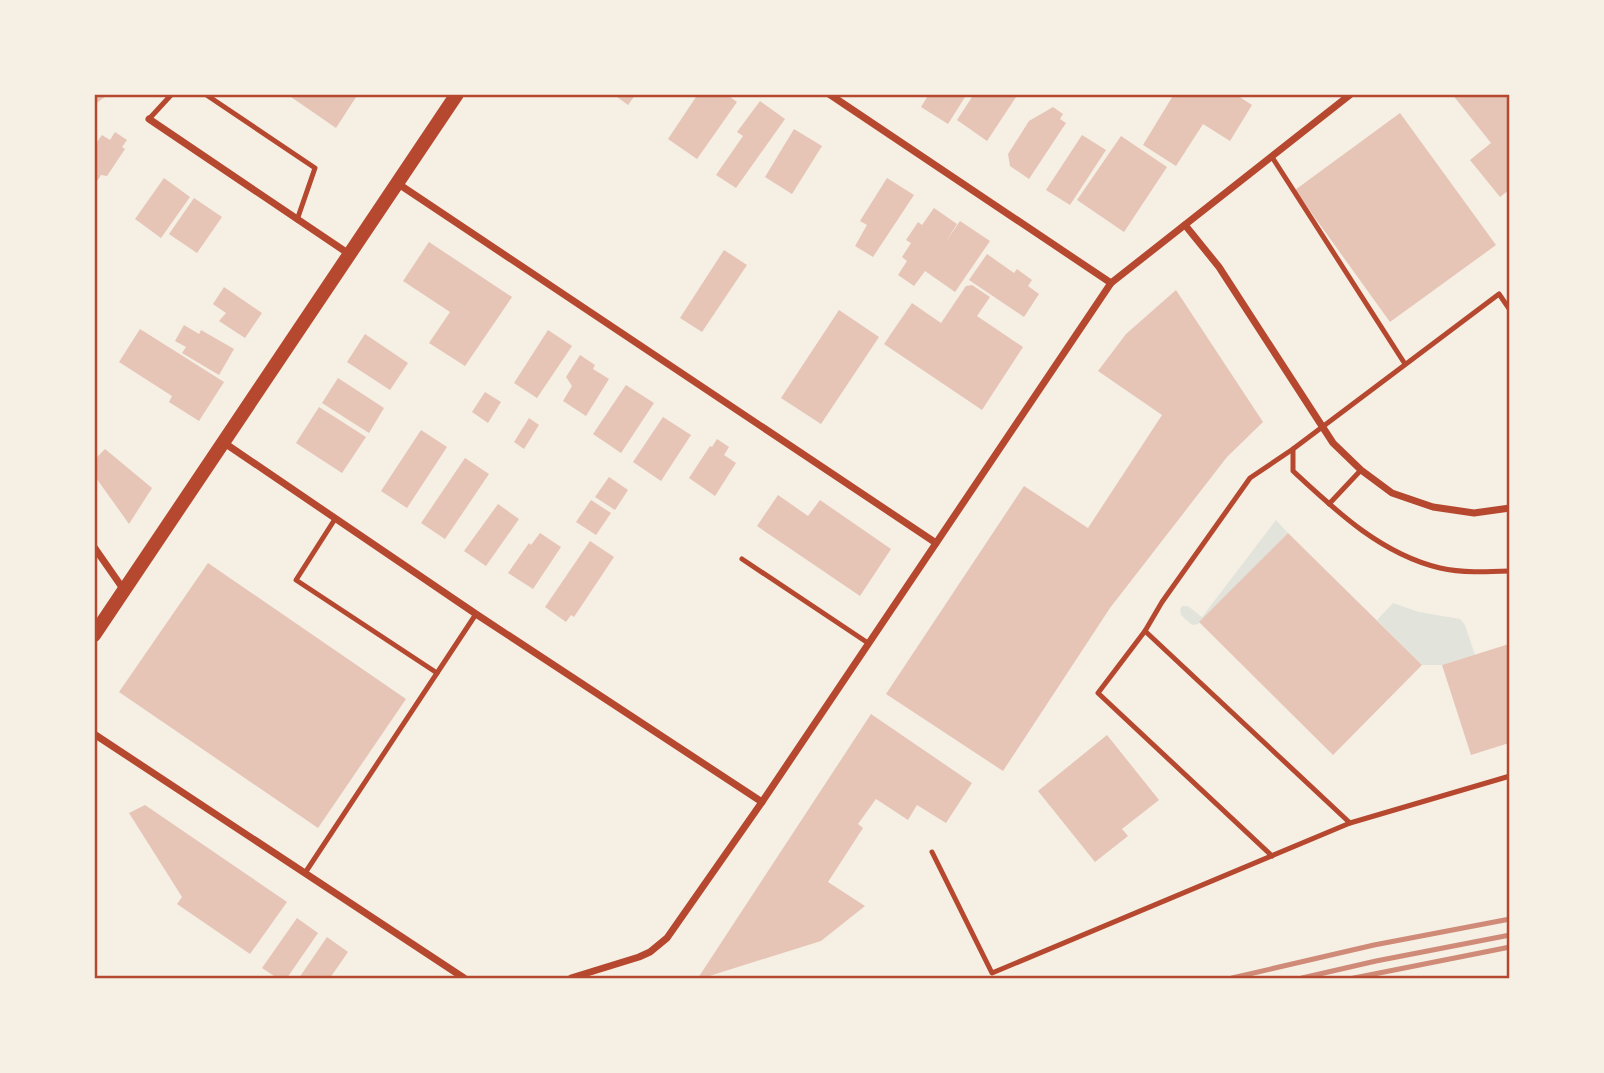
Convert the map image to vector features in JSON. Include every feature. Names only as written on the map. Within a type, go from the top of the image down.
[{"type":"main road","points":[[94,635],[457,94]]},
{"type":"street","points":[[829,94],[1111,284]]},
{"type":"street","points":[[572,978],[639,957],[667,938],[762,802],[1111,284],[1351,94]]},
{"type":"street","points":[[149,118],[349,254]]},
{"type":"street","points":[[397,183],[936,543]]},
{"type":"street","points":[[1185,225],[1219,267],[1333,443],[1361,470],[1392,493],[1433,507],[1474,513],[1510,508]]},
{"type":"street","points":[[223,442],[476,614],[762,802]]},
{"type":"street","points":[[94,547],[124,591]]},
{"type":"street","points":[[94,734],[464,978]]},
{"type":"lane","points":[[149,118],[172,94]]},
{"type":"lane","points":[[205,94],[315,168],[297,220]]},
{"type":"lane","points":[[1272,157],[1405,364]]},
{"type":"lane","points":[[1272,856],[1098,693],[1145,631],[1162,602],[1250,478],[1293,449],[1499,294],[1510,310]]},
{"type":"lane","points":[[1293,449],[1293,471],[1376,541],[1411,559],[1441,568],[1481,572],[1510,571]]},
{"type":"lane","points":[[1329,504],[1361,470]]},
{"type":"lane","points":[[335,519],[296,580],[437,673]]},
{"type":"lane","points":[[742,559],[869,643]]},
{"type":"lane","points":[[305,873],[476,614]]},
{"type":"lane","points":[[1145,631],[1350,823]]},
{"type":"lane","points":[[932,852],[992,973],[1350,823],[1510,776]]},
{"type":"shaded area","points":[[1276,520],[1288,533],[1198,624],[1192,625],[1181,615],[1182,606],[1188,606],[1202,617]]},
{"type":"shaded area","points":[[1393,603],[1419,612],[1460,619],[1465,625],[1475,655],[1442,665],[1422,665],[1377,620]]},
{"type":"building","points":[[94,94],[109,94],[94,105]]},
{"type":"building","points":[[292,94],[358,94],[336,128],[291,97]]},
{"type":"building","points":[[613,94],[636,94],[628,105]]},
{"type":"building","points":[[698,94],[726,94],[737,102],[697,159],[668,139]]},
{"type":"building","points":[[929,94],[967,94],[948,124],[921,107]]},
{"type":"building","points":[[974,94],[1018,94],[987,141],[957,120]]},
{"type":"building","points":[[1174,94],[1235,94],[1252,105],[1230,141],[1203,124],[1176,166],[1143,145]]},
{"type":"building","points":[[1452,94],[1509,94],[1509,190],[1500,197],[1470,160],[1491,143]]},
{"type":"building","points":[[760,101],[785,119],[736,188],[716,175],[743,136],[737,132]]},
{"type":"building","points":[[1053,107],[1063,114],[1060,119],[1066,123],[1029,179],[1010,166],[1008,154],[1029,121]]},
{"type":"building","points":[[1400,113],[1496,245],[1390,322],[1295,190]]},
{"type":"building","points":[[794,129],[822,146],[792,194],[765,177]]},
{"type":"building","points":[[115,132],[127,140],[122,147],[125,149],[107,176],[101,175],[94,186],[94,146],[102,135],[110,140]]},
{"type":"building","points":[[1082,135],[1106,150],[1070,205],[1046,190]]},
{"type":"building","points":[[1121,136],[1167,167],[1124,232],[1077,200]]},
{"type":"building","points":[[164,178],[190,197],[161,238],[135,219]]},
{"type":"building","points":[[887,178],[914,195],[873,257],[855,246],[867,225],[860,221]]},
{"type":"building","points":[[194,198],[222,217],[197,253],[169,234]]},
{"type":"building","points":[[934,208],[957,224],[945,243],[960,221],[990,241],[955,292],[925,271],[914,286],[898,275],[907,261],[902,257],[911,243],[906,240],[918,222],[922,225]]},
{"type":"building","points":[[429,242],[512,297],[465,366],[429,343],[450,312],[403,281]]},
{"type":"building","points":[[724,250],[747,265],[702,332],[680,318]]},
{"type":"building","points":[[987,254],[1014,273],[1017,269],[1032,280],[1028,286],[1039,294],[1024,317],[969,280]]},
{"type":"building","points":[[972,285],[990,297],[977,316],[1023,347],[982,410],[884,344],[912,303],[941,323],[966,286]]},
{"type":"building","points":[[224,287],[262,313],[245,338],[219,321],[226,313],[213,304]]},
{"type":"building","points":[[1176,290],[1263,422],[1227,457],[1110,608],[1003,771],[886,694],[1024,486],[1088,528],[1162,415],[1098,371],[1126,334]]},
{"type":"building","points":[[839,310],[879,337],[821,424],[781,398]]},
{"type":"building","points":[[184,325],[199,334],[201,330],[234,349],[219,375],[182,353],[186,347],[175,341]]},
{"type":"building","points":[[140,329],[224,382],[199,421],[169,402],[172,396],[119,362]]},
{"type":"building","points":[[548,330],[572,346],[537,398],[514,383]]},
{"type":"building","points":[[365,334],[408,363],[390,390],[347,362]]},
{"type":"building","points":[[580,355],[595,365],[593,369],[609,379],[586,416],[563,401],[572,386],[566,377]]},
{"type":"building","points":[[338,378],[384,408],[369,433],[322,403]]},
{"type":"building","points":[[626,385],[654,403],[621,453],[593,434]]},
{"type":"building","points":[[485,392],[501,402],[488,423],[472,412]]},
{"type":"building","points":[[319,407],[366,437],[342,473],[296,443]]},
{"type":"building","points":[[663,417],[691,435],[661,481],[633,462]]},
{"type":"building","points":[[529,418],[539,425],[524,449],[514,442]]},
{"type":"building","points":[[421,430],[447,447],[407,508],[381,491]]},
{"type":"building","points":[[717,439],[729,447],[724,455],[736,463],[715,496],[689,478]]},
{"type":"building","points":[[105,449],[152,488],[129,524],[94,475],[94,460]]},
{"type":"building","points":[[465,458],[489,474],[445,539],[421,523]]},
{"type":"building","points":[[609,477],[628,490],[615,510],[595,497]]},
{"type":"building","points":[[778,495],[808,516],[820,500],[891,549],[860,596],[757,526]]},
{"type":"building","points":[[591,500],[611,513],[596,535],[576,522]]},
{"type":"building","points":[[498,504],[519,519],[486,566],[464,551]]},
{"type":"building","points":[[540,533],[561,547],[533,589],[508,573],[529,543],[531,545]]},
{"type":"building","points":[[1288,533],[1422,665],[1333,755],[1199,622]]},
{"type":"building","points":[[590,541],[614,557],[574,617],[571,615],[566,622],[545,607]]},
{"type":"building","points":[[208,563],[406,699],[318,828],[119,692]]},
{"type":"building","points":[[1509,644],[1509,743],[1471,755],[1442,665]]},
{"type":"building","points":[[871,714],[972,783],[946,823],[917,805],[908,820],[876,799],[858,824],[863,828],[828,882],[865,906],[821,941],[698,978]]},
{"type":"building","points":[[1107,735],[1159,800],[1122,829],[1128,836],[1095,862],[1038,791]]},
{"type":"building","points":[[145,805],[287,902],[250,954],[177,904],[182,897],[129,813]]},
{"type":"building","points":[[297,918],[318,933],[287,978],[277,978],[262,968]]},
{"type":"building","points":[[327,937],[348,952],[330,978],[299,978]]},
{"type":"railway","points":[[1232,978],[1374,945],[1510,919]]},
{"type":"railway","points":[[1302,978],[1510,935]]},
{"type":"railway","points":[[1354,978],[1510,947]]}]
